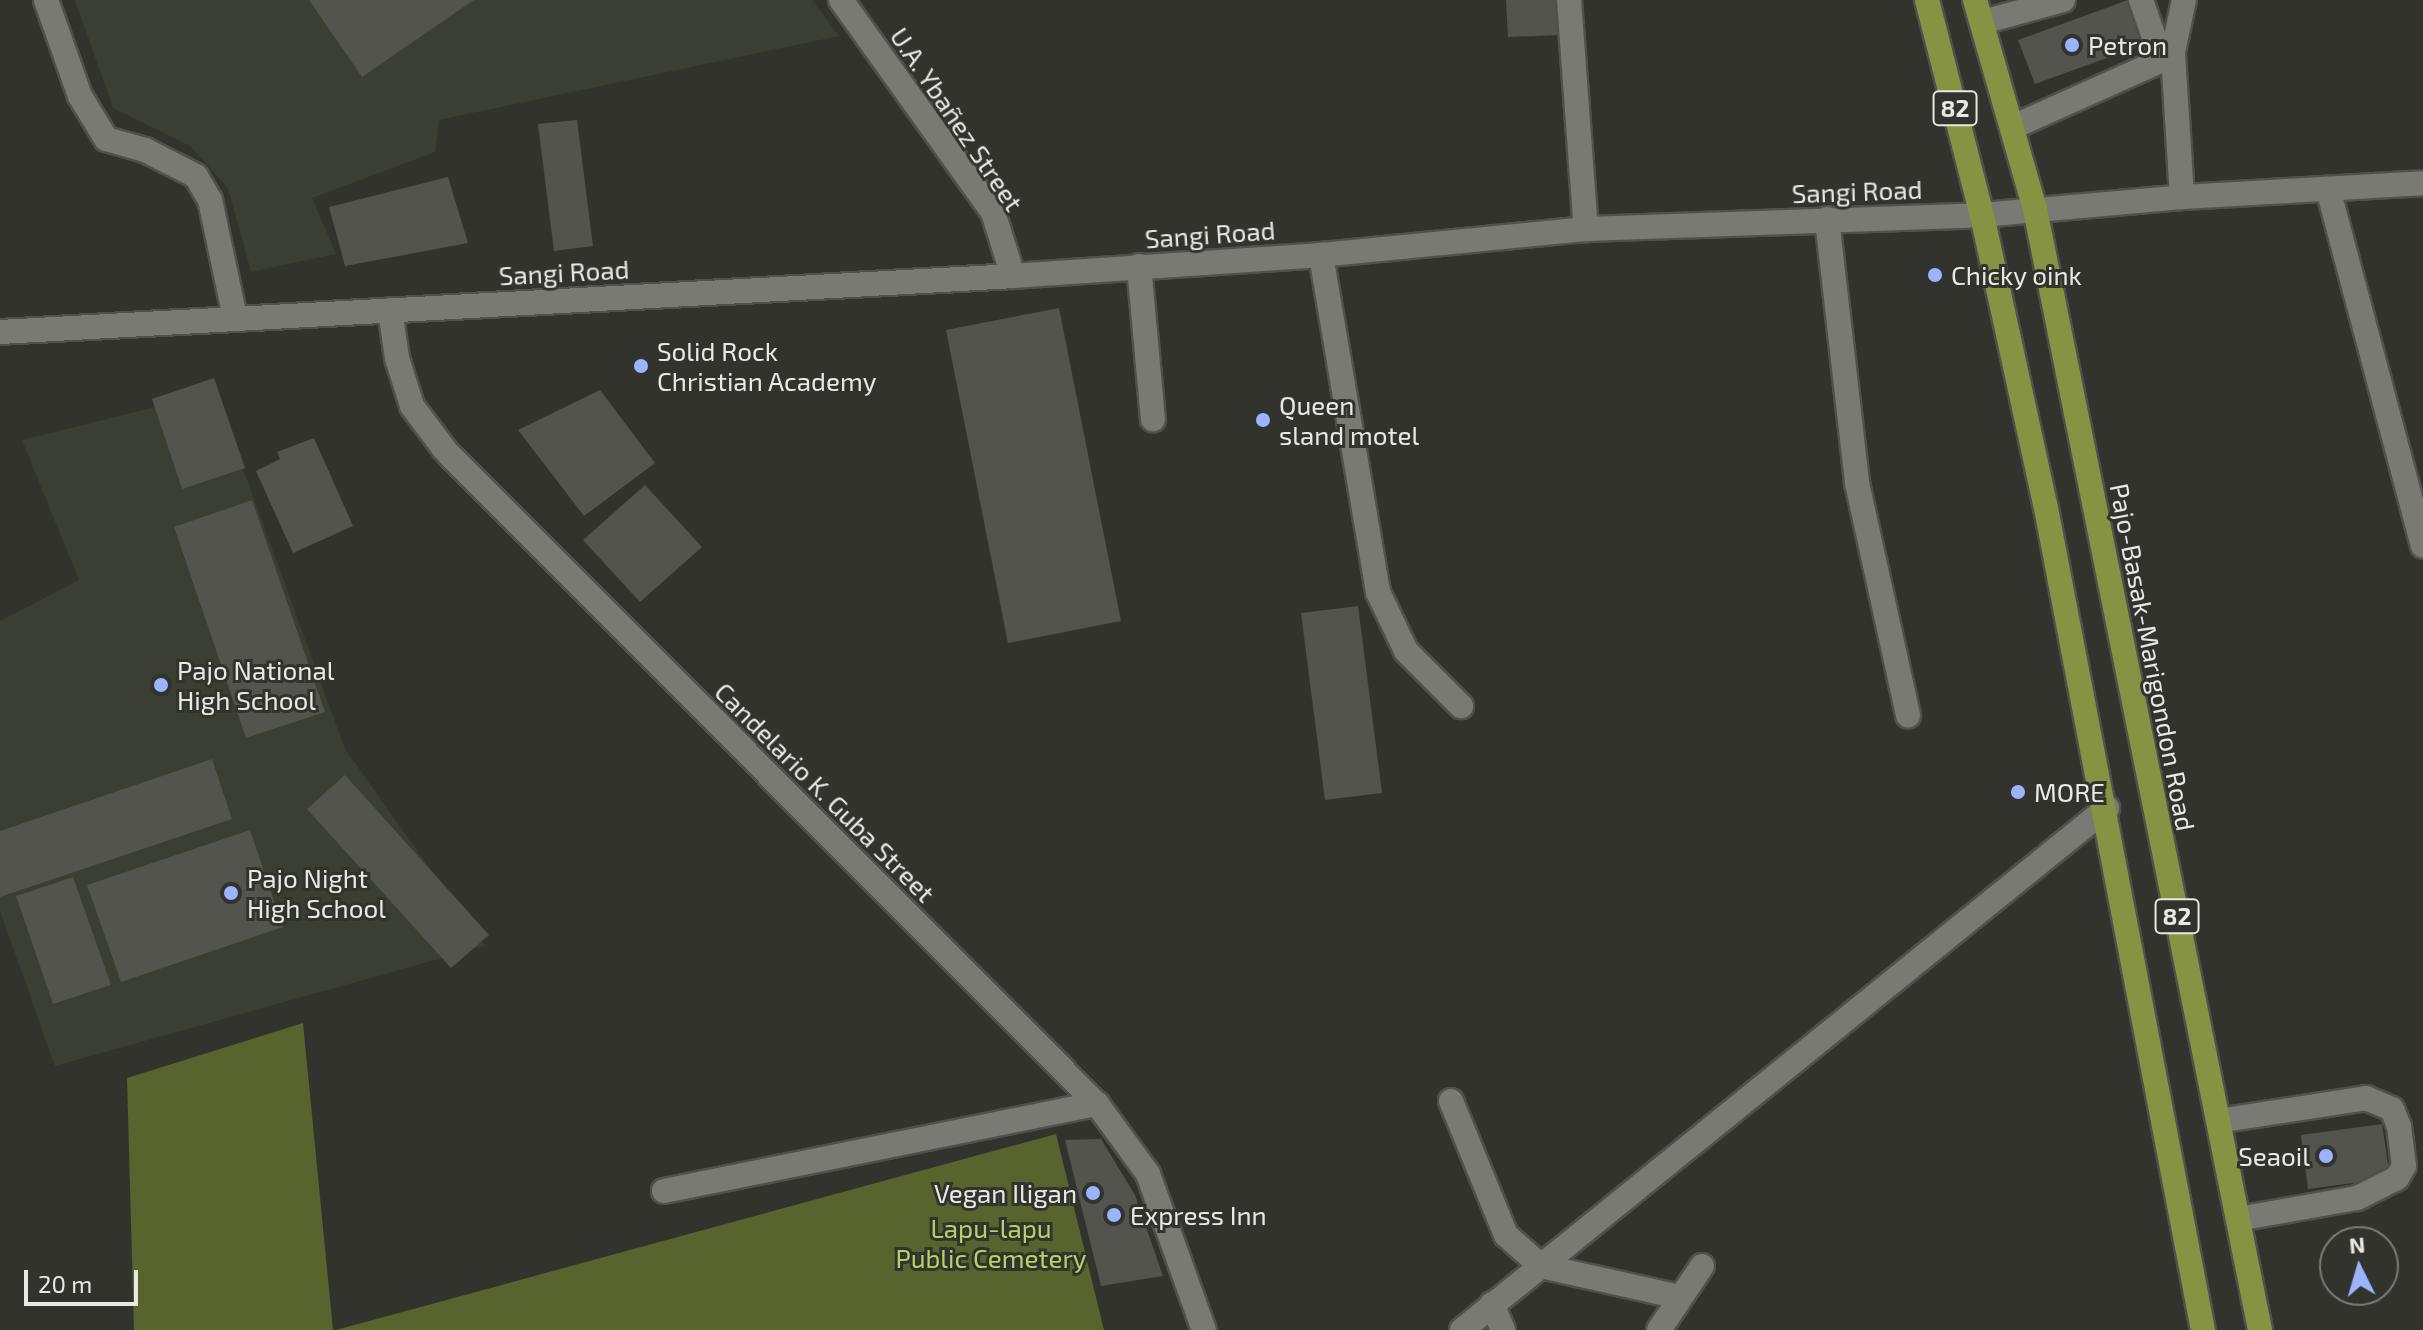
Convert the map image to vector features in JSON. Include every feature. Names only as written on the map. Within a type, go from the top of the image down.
[{"type":"main road","name":"82","points":[[1927,0],[1982,215],[2107,808],[2203,1330]]},
{"type":"main road","name":"Pajo-Basak-Marigondon Road","points":[[1979,11],[2035,209],[2260,1330]]},
{"type":"street","points":[[46,0],[80,96],[106,139],[145,150],[196,176],[210,200],[235,318]]},
{"type":"street","name":"U.A. Ybañez Street","points":[[841,0],[993,212],[1013,276]]},
{"type":"street","points":[[1569,0],[1586,229]]},
{"type":"street","points":[[1979,11],[2063,0]]},
{"type":"street","points":[[2141,0],[2168,56],[2182,197]]},
{"type":"street","points":[[2013,127],[2168,56],[2184,0]]},
{"type":"street","name":"Sangi Road","points":[[0,332],[1013,276],[1321,255],[1586,229],[1982,215],[2182,197],[2423,183]]},
{"type":"street","points":[[2328,189],[2423,546]]},
{"type":"street","points":[[1827,219],[1857,483],[1908,715]]},
{"type":"street","points":[[1321,255],[1378,592],[1406,651],[1461,706]]},
{"type":"street","points":[[1139,266],[1153,419]]},
{"type":"street","name":"Candelario K. Guba Street","points":[[390,310],[397,358],[412,406],[445,450],[1097,1104],[1148,1174],[1204,1330]]},
{"type":"street","points":[[1462,1330],[2107,808]]},
{"type":"street","points":[[2218,1121],[2366,1098],[2392,1109],[2399,1126],[2404,1166],[2397,1178],[2357,1198],[2238,1219]]},
{"type":"street","points":[[1451,1101],[1506,1235],[1541,1266],[1680,1297]]},
{"type":"street","points":[[664,1191],[1097,1104]]},
{"type":"street","points":[[1659,1330],[1702,1266]]},
{"type":"street","points":[[1492,1304],[1503,1330]]},
{"type":"shaded area","points":[[75,0],[812,0],[839,36],[439,120],[435,152],[312,198],[336,254],[251,272],[228,188],[190,146],[113,108]]},
{"type":"shaded area","name":"Pajo National High School","points":[[215,392],[345,749],[485,946],[55,1066],[0,911],[0,621],[79,580],[22,440]]},
{"type":"green space","points":[[303,1023],[333,1330],[134,1330],[127,1078]]},
{"type":"green space","name":"Lapu-lapu Public Cemetery","points":[[1056,1134],[1104,1330],[336,1330]]},
{"type":"building","points":[[309,0],[474,0],[362,77]]},
{"type":"building","points":[[1506,0],[1559,0],[1561,35],[1508,37]]},
{"type":"building","points":[[2128,0],[2148,43],[2035,84],[2018,40]]},
{"type":"building","points":[[577,120],[593,246],[554,251],[538,124]]},
{"type":"building","points":[[448,177],[468,243],[345,266],[329,207]]},
{"type":"building","points":[[1059,308],[1121,621],[1008,643],[946,330]]},
{"type":"building","points":[[214,378],[245,468],[182,489],[152,399]]},
{"type":"building","points":[[600,390],[655,463],[584,516],[518,430]]},
{"type":"building","points":[[314,438],[353,526],[293,553],[256,471],[280,459],[277,452]]},
{"type":"building","points":[[645,485],[702,547],[640,602],[583,540]]},
{"type":"building","points":[[252,500],[325,712],[246,738],[174,527]]},
{"type":"building","points":[[1358,606],[1382,793],[1325,800],[1301,613]]},
{"type":"building","points":[[212,759],[232,819],[0,897],[0,831]]},
{"type":"building","points":[[345,775],[489,935],[451,968],[307,809]]},
{"type":"building","points":[[250,830],[283,927],[121,982],[87,885]]},
{"type":"building","points":[[73,877],[111,985],[53,1004],[16,896]]},
{"type":"building","points":[[2382,1124],[2390,1178],[2308,1189],[2301,1135]]},
{"type":"building","name":"Express Inn","points":[[1101,1139],[1135,1195],[1163,1276],[1101,1286],[1065,1140]]},
{"type":"place","name":"Petron","points":[[2072,45]]},
{"type":"place","name":"Chicky oink","points":[[1935,275]]},
{"type":"place","name":"Solid Rock Christian Academy","points":[[641,366]]},
{"type":"place","name":"Queen sland motel","points":[[1263,420]]},
{"type":"place","name":"Pajo National High School","points":[[161,685]]},
{"type":"place","name":"MORE","points":[[2018,792]]},
{"type":"place","name":"Pajo Night High School","points":[[231,893]]},
{"type":"place","name":"Seaoil","points":[[2326,1156]]},
{"type":"place","name":"Vegan Iligan","points":[[1093,1193]]},
{"type":"place","name":"Express Inn","points":[[1114,1215]]}]
